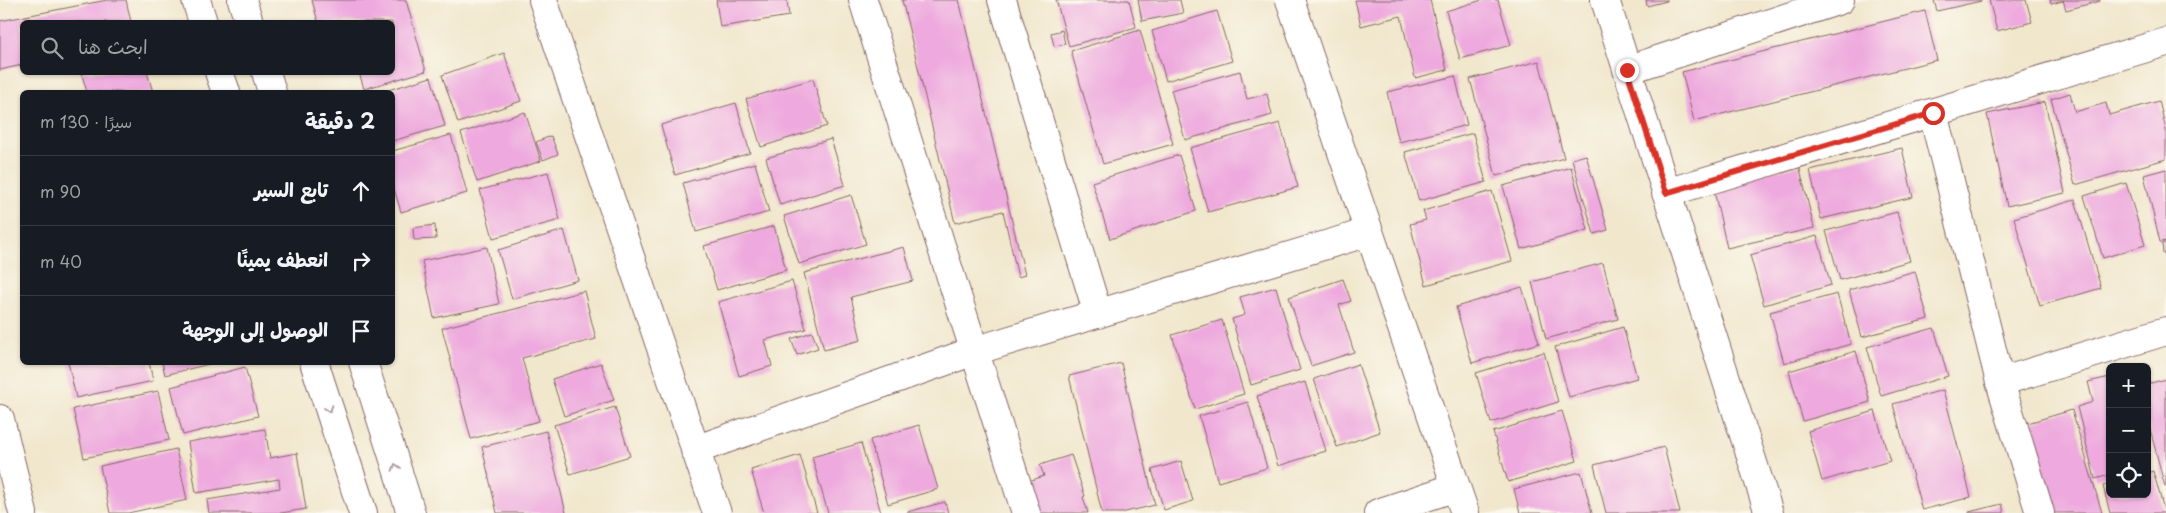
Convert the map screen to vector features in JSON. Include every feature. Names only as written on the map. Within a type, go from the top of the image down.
[{"type":"street","points":[[196,0],[202,20]]},
{"type":"street","points":[[242,0],[248,20]]},
{"type":"street","points":[[543,0],[717,513]]},
{"type":"street","points":[[863,0],[1026,513]]},
{"type":"street","points":[[1002,0],[1098,314]]},
{"type":"street","points":[[1290,0],[1465,513]]},
{"type":"street","points":[[1604,0],[1769,513]]},
{"type":"street","points":[[1627,70],[1840,0]]},
{"type":"street","points":[[1666,193],[2166,42]]},
{"type":"street","points":[[220,75],[225,90]]},
{"type":"street","points":[[267,75],[271,90]]},
{"type":"street","points":[[1933,113],[2000,382],[2040,513]]},
{"type":"street","points":[[695,450],[974,351],[1369,232]]},
{"type":"street","points":[[2000,382],[2166,331]]},
{"type":"street","points":[[315,365],[363,513]]},
{"type":"street","points":[[364,365],[411,513]]},
{"type":"street","points":[[0,419],[23,513]]},
{"type":"street","points":[[1378,513],[1456,487]]},
{"type":"building","points":[[107,0],[126,0],[131,20],[20,20],[20,65],[0,70],[0,21]]},
{"type":"building","points":[[312,0],[406,0],[426,71],[364,89],[360,75],[395,75],[395,20],[317,20]]},
{"type":"building","points":[[716,0],[787,0],[789,16],[720,27]]},
{"type":"building","points":[[902,0],[959,0],[1025,275],[1018,277],[1003,211],[955,223]]},
{"type":"building","points":[[1056,0],[1129,0],[1136,27],[1069,46]]},
{"type":"building","points":[[1138,0],[1180,0],[1183,13],[1142,21]]},
{"type":"building","points":[[1355,0],[1430,0],[1447,70],[1415,78],[1401,16],[1361,26]]},
{"type":"building","points":[[1482,0],[1498,0],[1511,45],[1460,59],[1446,11]]},
{"type":"building","points":[[1646,0],[1667,0],[1667,1],[1647,6]]},
{"type":"building","points":[[1934,0],[1981,0],[1981,1],[1937,11]]},
{"type":"building","points":[[1989,0],[2026,0],[2032,22],[1997,31]]},
{"type":"building","points":[[2050,0],[2063,0],[2063,1],[2051,4]]},
{"type":"building","points":[[2063,0],[2100,0],[2100,1],[2066,10]]},
{"type":"building","points":[[1217,11],[1232,61],[1166,81],[1152,31]]},
{"type":"building","points":[[1925,11],[1937,60],[1694,121],[1682,72]]},
{"type":"building","points":[[1062,30],[1065,44],[1054,46],[1051,33]]},
{"type":"building","points":[[1140,30],[1173,144],[1103,164],[1071,51]]},
{"type":"building","points":[[504,53],[521,101],[458,123],[442,75]]},
{"type":"building","points":[[1539,61],[1564,158],[1496,176],[1470,79]]},
{"type":"building","points":[[1240,71],[1247,99],[1267,94],[1272,115],[1185,140],[1171,90]]},
{"type":"building","points":[[82,75],[148,75],[152,90],[86,90]]},
{"type":"building","points":[[1455,76],[1467,125],[1399,142],[1387,92]]},
{"type":"building","points":[[431,77],[445,126],[395,140],[395,90],[389,90]]},
{"type":"building","points":[[813,79],[827,126],[761,147],[746,99]]},
{"type":"building","points":[[2070,93],[2075,112],[2106,103],[2109,115],[2159,101],[2166,129],[2166,159],[2075,185],[2051,99]]},
{"type":"building","points":[[2045,102],[2065,193],[2007,206],[1987,114]]},
{"type":"building","points":[[736,103],[750,153],[675,175],[661,125]]},
{"type":"building","points":[[525,112],[541,161],[477,182],[461,133]]},
{"type":"building","points":[[1280,123],[1298,187],[1208,212],[1190,148]]},
{"type":"building","points":[[1473,133],[1486,182],[1419,201],[1405,152]]},
{"type":"building","points":[[451,135],[467,193],[401,212],[395,192],[395,150]]},
{"type":"building","points":[[551,136],[558,154],[543,160],[536,142]]},
{"type":"building","points":[[831,139],[845,185],[780,205],[766,158]]},
{"type":"building","points":[[1902,148],[1913,197],[1821,219],[1810,170]]},
{"type":"building","points":[[1179,155],[1196,211],[1110,239],[1092,182]]},
{"type":"building","points":[[1586,155],[1608,230],[1594,234],[1572,159]]},
{"type":"building","points":[[755,163],[769,212],[696,232],[683,183]]},
{"type":"building","points":[[1799,165],[1814,228],[1727,248],[1713,186]]},
{"type":"building","points":[[1571,167],[1588,230],[1521,249],[1503,186]]},
{"type":"building","points":[[2166,169],[2166,241],[2160,242],[2144,175]]},
{"type":"building","points":[[548,172],[560,220],[493,238],[480,190]]},
{"type":"building","points":[[2126,183],[2145,245],[2103,258],[2084,196]]},
{"type":"building","points":[[1492,191],[1512,261],[1426,285],[1410,224],[1426,220],[1423,211]]},
{"type":"building","points":[[851,195],[866,244],[799,264],[784,216]]},
{"type":"building","points":[[2075,200],[2101,288],[2040,306],[2014,218]]},
{"type":"building","points":[[1897,212],[1910,261],[1840,280],[1826,231]]},
{"type":"building","points":[[435,225],[436,239],[414,240],[413,228]]},
{"type":"building","points":[[774,226],[786,270],[717,290],[704,246]]},
{"type":"building","points":[[564,230],[578,280],[512,299],[498,250]]},
{"type":"building","points":[[1817,236],[1831,285],[1764,305],[1750,255]]},
{"type":"building","points":[[2162,243],[2166,243],[2166,254],[2163,254]]},
{"type":"building","points":[[487,247],[499,304],[434,318],[422,261]]},
{"type":"building","points":[[904,247],[913,281],[851,297],[861,340],[824,350],[804,273]]},
{"type":"building","points":[[1603,263],[1618,319],[1546,339],[1532,282]]},
{"type":"building","points":[[1915,271],[1928,319],[1862,337],[1849,290]]},
{"type":"building","points":[[1343,279],[1351,301],[1339,305],[1354,352],[1311,366],[1289,297]]},
{"type":"building","points":[[792,281],[806,329],[765,340],[772,366],[739,376],[718,302]]},
{"type":"building","points":[[1276,287],[1300,370],[1251,385],[1232,319],[1245,315],[1240,297]]},
{"type":"building","points":[[1522,287],[1539,343],[1472,363],[1456,307]]},
{"type":"building","points":[[584,291],[596,339],[522,358],[539,421],[471,439],[442,328]]},
{"type":"building","points":[[1837,294],[1851,344],[1784,363],[1770,312]]},
{"type":"building","points":[[1222,320],[1244,394],[1195,409],[1172,335]]},
{"type":"building","points":[[1623,327],[1637,378],[1569,397],[1555,347]]},
{"type":"building","points":[[1934,328],[1948,376],[1881,396],[1867,347]]},
{"type":"building","points":[[812,332],[818,348],[797,355],[791,339]]},
{"type":"building","points":[[1856,351],[1870,402],[1803,421],[1789,371]]},
{"type":"building","points":[[1544,352],[1558,402],[1491,423],[1476,373]]},
{"type":"building","points":[[601,363],[614,400],[564,416],[552,379]]},
{"type":"building","points":[[1121,363],[1155,505],[1121,513],[1102,513],[1069,376]]},
{"type":"building","points":[[1358,364],[1380,432],[1337,447],[1314,379]]},
{"type":"building","points":[[69,365],[150,365],[153,381],[76,398]]},
{"type":"building","points":[[163,365],[205,365],[165,375]]},
{"type":"building","points":[[245,367],[258,416],[183,435],[171,387]]},
{"type":"building","points":[[2106,378],[2106,476],[2095,479],[2077,407],[2093,402],[2088,382]]},
{"type":"building","points":[[2166,379],[2166,487],[2151,433],[2151,383]]},
{"type":"building","points":[[1305,382],[1326,451],[1278,466],[1257,396]]},
{"type":"building","points":[[1943,390],[1971,497],[1922,510],[1893,404]]},
{"type":"building","points":[[158,391],[169,440],[84,458],[73,409]]},
{"type":"building","points":[[1248,402],[1267,468],[1218,482],[1199,416]]},
{"type":"building","points":[[615,407],[630,456],[570,474],[554,425]]},
{"type":"building","points":[[2072,410],[2102,513],[2047,513],[2021,425]]},
{"type":"building","points":[[1562,411],[1577,461],[1508,482],[1493,432]]},
{"type":"building","points":[[1875,411],[1890,461],[1822,481],[1808,431]]},
{"type":"building","points":[[919,425],[938,489],[888,504],[870,440]]},
{"type":"building","points":[[265,429],[270,458],[297,453],[306,509],[281,513],[209,513],[207,500],[280,488],[279,479],[196,493],[188,442]]},
{"type":"building","points":[[546,431],[566,513],[497,513],[482,447]]},
{"type":"building","points":[[861,443],[881,513],[828,513],[812,457]]},
{"type":"building","points":[[1664,447],[1680,513],[1606,513],[1594,465]]},
{"type":"building","points":[[176,449],[187,500],[128,513],[110,513],[100,466]]},
{"type":"building","points":[[800,455],[817,513],[764,513],[751,470]]},
{"type":"building","points":[[1071,455],[1085,496],[1083,497],[1088,513],[1040,513],[1029,481],[1044,476],[1040,465]]},
{"type":"building","points":[[1181,461],[1193,501],[1164,510],[1152,470]]},
{"type":"building","points":[[2153,471],[2165,513],[2110,513],[2106,498],[2151,498],[2151,472]]},
{"type":"building","points":[[1581,472],[1592,513],[1520,513],[1514,489]]},
{"type":"building","points":[[2106,485],[2106,498],[2103,486]]},
{"type":"building","points":[[945,502],[948,513],[907,513],[907,512]]},
{"type":"building","points":[[2002,504],[2004,513],[1969,513],[1969,512]]},
{"type":"route","points":[[1627,70],[1666,193],[1933,113]]}]
